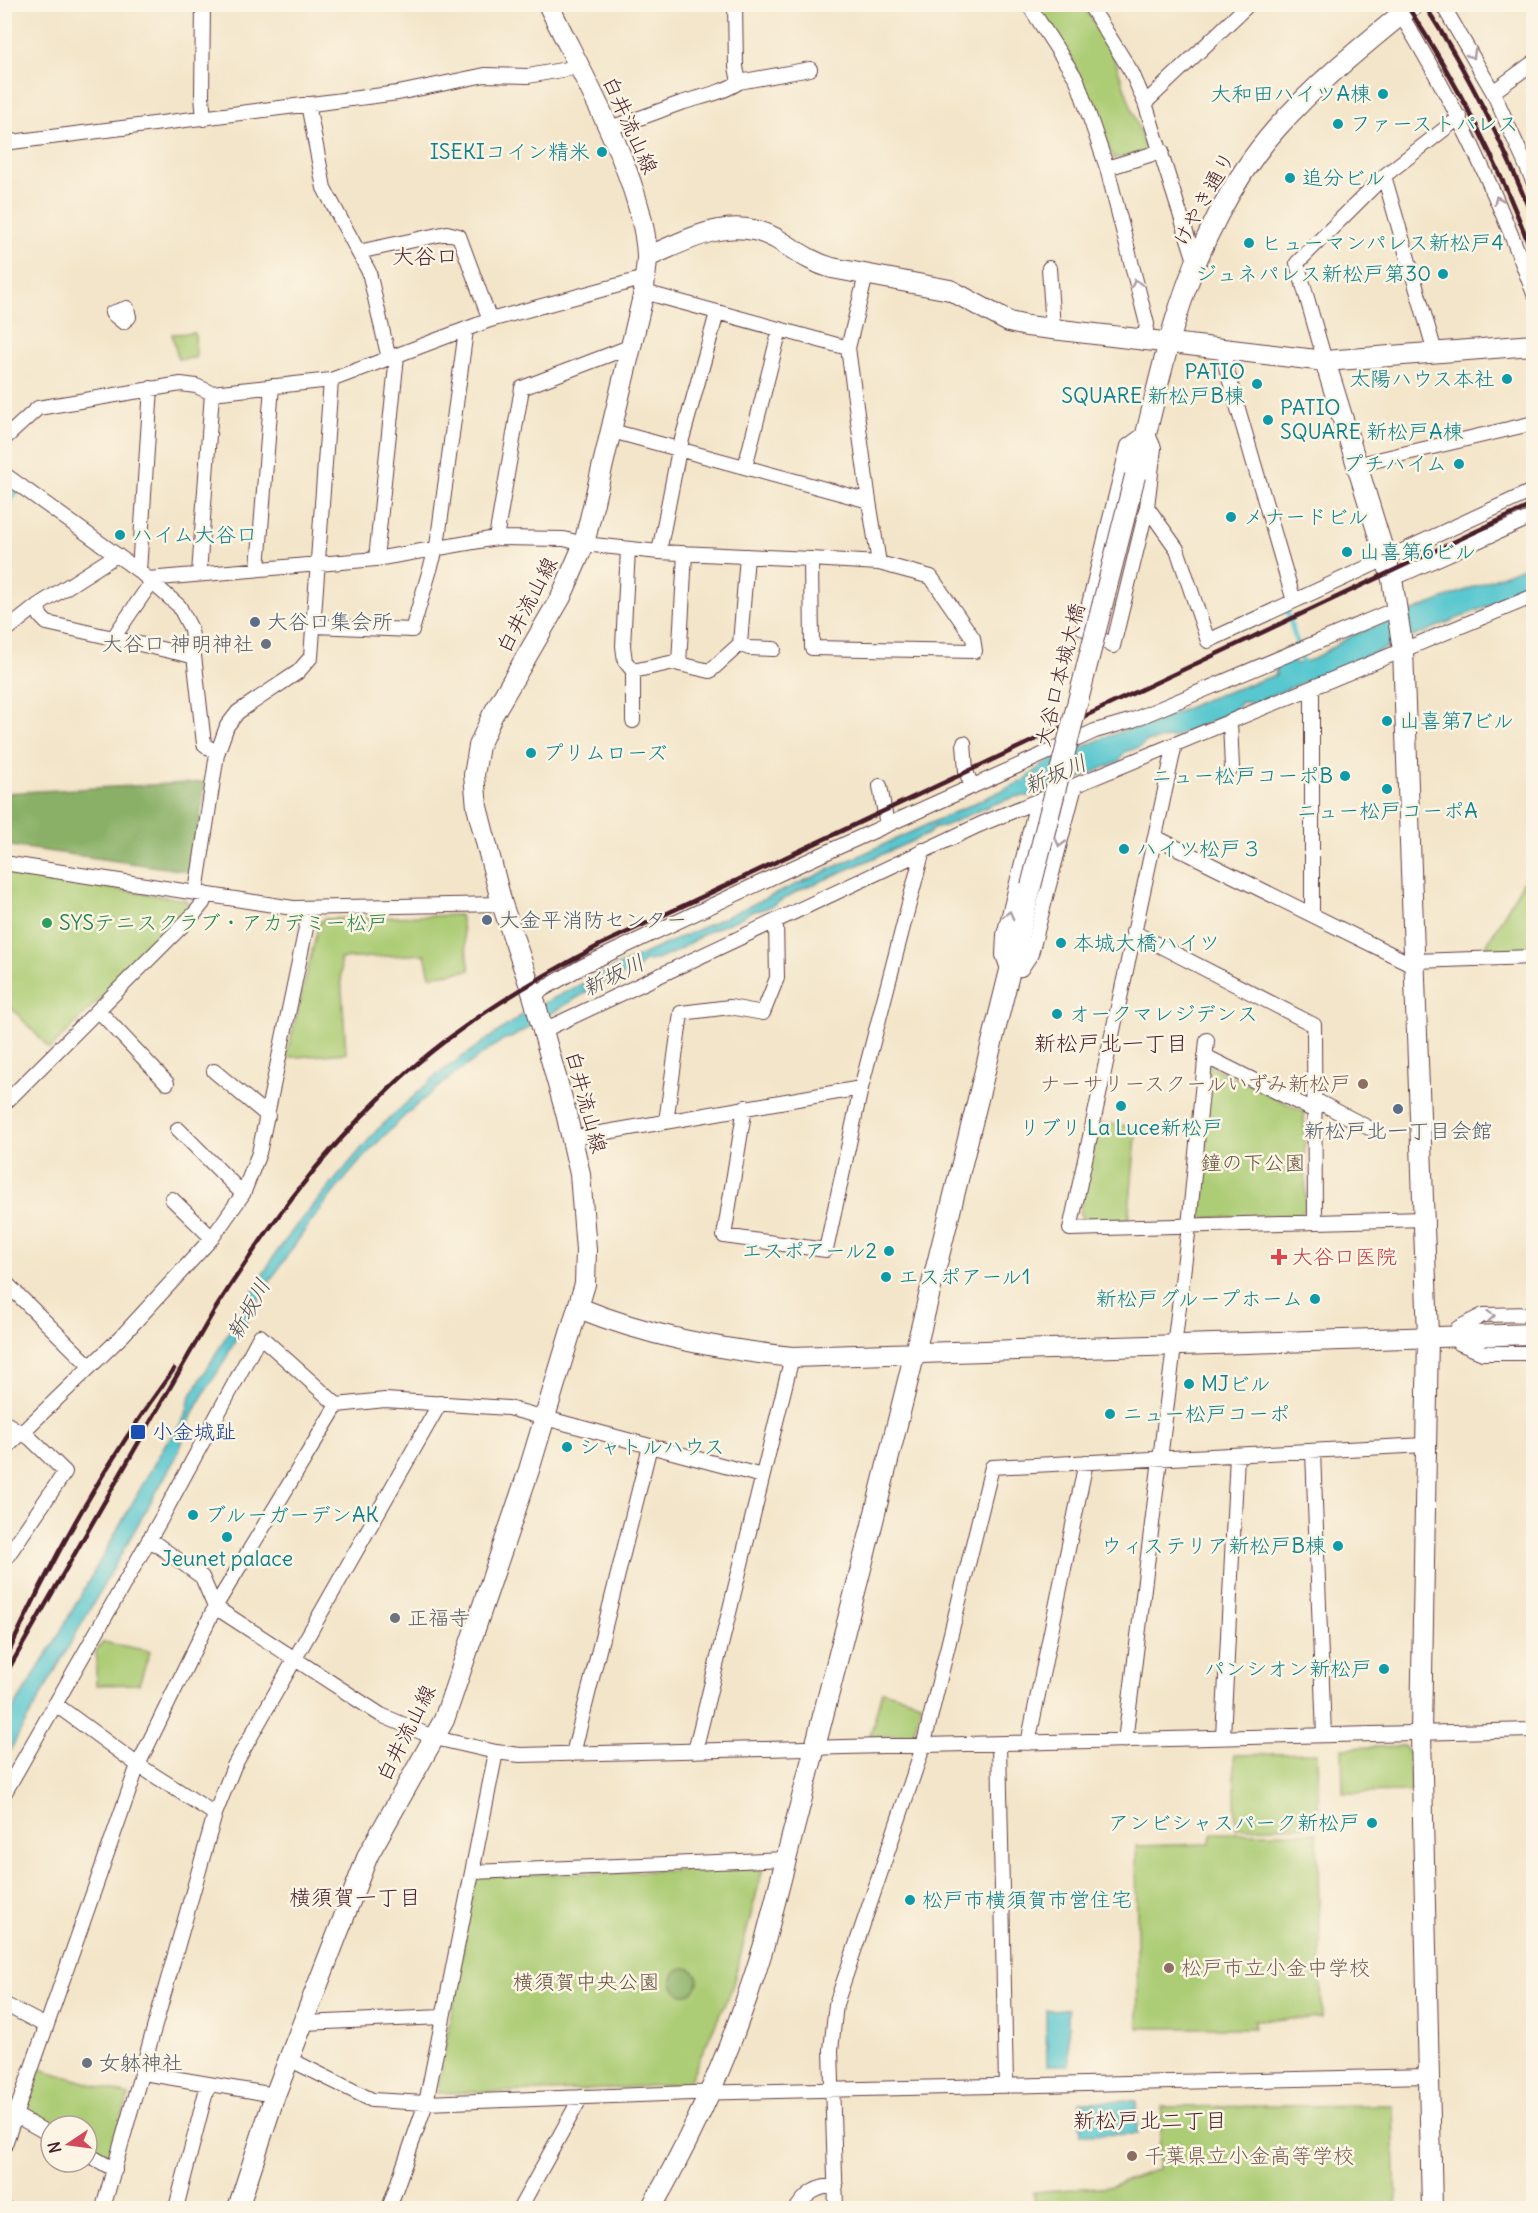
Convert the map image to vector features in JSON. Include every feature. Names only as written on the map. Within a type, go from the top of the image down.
[{"type":"street","points":[[203,4],[204,119]]},
{"type":"street","name":"白井流山線","points":[[238,2208],[275,2095],[368,1855],[435,1738],[465,1663],[585,1284],[586,1251],[580,1174],[572,1137],[534,998],[502,904],[477,807],[474,775],[479,746],[492,716],[561,597],[584,544],[632,346],[647,257],[637,201],[607,128],[548,4]]},
{"type":"street","points":[[735,4],[736,67],[739,82]]},
{"type":"street","points":[[1028,4],[1077,80],[1107,168],[1147,324],[1144,340]]},
{"type":"street","points":[[1089,4],[1132,73],[1145,103],[1196,264]]},
{"type":"street","points":[[1442,4],[1493,92],[1533,183]]},
{"type":"street","points":[[1145,103],[1243,6]]},
{"type":"street","points":[[1403,8],[1460,117],[1506,218],[1533,294]]},
{"type":"street","name":"けやき通り","points":[[1136,476],[1168,344],[1196,264],[1252,160],[1275,130],[1328,76],[1403,8]]},
{"type":"street","points":[[1493,92],[1533,62]]},
{"type":"street","points":[[4,143],[398,93],[485,75],[528,76],[578,67]]},
{"type":"street","points":[[607,128],[638,121],[677,104],[731,88],[739,82],[810,69]]},
{"type":"street","points":[[308,104],[324,188],[369,272],[393,358],[376,559]]},
{"type":"street","points":[[1432,2208],[1421,1733],[1428,1336],[1403,648],[1392,579],[1297,263],[1384,176],[1460,117]]},
{"type":"street","points":[[1107,168],[1162,151]]},
{"type":"street","points":[[1384,176],[1435,352]]},
{"type":"street","points":[[647,257],[694,235],[734,227],[768,235],[816,264],[950,290],[1009,322],[1053,329],[1325,361],[1533,345]]},
{"type":"street","points":[[358,252],[447,233],[459,236],[490,320]]},
{"type":"street","points":[[1049,268],[1053,329]]},
{"type":"street","points":[[866,275],[848,348],[879,562]]},
{"type":"street","points":[[4,439],[38,408],[181,384],[196,386],[212,393],[331,380],[490,320],[644,285],[717,313],[848,348]]},
{"type":"street","points":[[658,552],[680,450],[717,313]]},
{"type":"street","points":[[745,467],[780,329]]},
{"type":"street","points":[[314,626],[412,630],[437,546],[466,330]]},
{"type":"street","points":[[496,538],[522,388],[632,346]]},
{"type":"street","points":[[1226,351],[1225,364],[1294,601]]},
{"type":"street","points":[[4,1104],[203,903],[201,893],[217,754],[227,726],[238,712],[298,672],[311,657],[331,380]]},
{"type":"street","points":[[258,568],[272,386]]},
{"type":"street","points":[[113,638],[146,578],[151,388]]},
{"type":"street","points":[[199,574],[212,393]]},
{"type":"street","points":[[1356,465],[1533,423]]},
{"type":"street","points":[[612,431],[869,501]]},
{"type":"street","points":[[1147,432],[1154,448],[1147,507],[1113,646],[1083,628],[1128,446],[1147,432]]},
{"type":"street","points":[[4,474],[146,578],[184,614],[191,630],[192,656],[204,744],[217,754]]},
{"type":"street","name":"大谷口本城大橋","points":[[651,2208],[694,2129],[745,2007],[787,1859],[1136,476]]},
{"type":"street","points":[[1147,507],[1177,549],[1208,642],[1533,490]]},
{"type":"street","points":[[1392,579],[1533,516]]},
{"type":"street","points":[[146,578],[376,559],[437,546],[496,538],[564,539],[584,544],[658,552],[879,562],[931,577],[973,638],[975,651],[812,648],[811,559]]},
{"type":"street","points":[[628,549],[622,646],[625,661],[633,671],[633,721]]},
{"type":"street","points":[[685,553],[679,664],[710,671],[740,644],[747,556]]},
{"type":"street","points":[[4,632],[37,606],[115,556]]},
{"type":"street","points":[[542,1028],[776,921],[923,850],[1403,648],[1533,596]]},
{"type":"street","points":[[37,606],[41,617],[47,623],[192,656]]},
{"type":"street","points":[[534,998],[583,966],[1095,731],[1133,720],[1398,610]]},
{"type":"street","points":[[740,644],[749,648],[774,649]]},
{"type":"street","points":[[633,671],[679,660]]},
{"type":"street","points":[[1312,688],[1312,913]]},
{"type":"street","points":[[1230,722],[1232,768]]},
{"type":"street","points":[[964,743],[966,771],[972,787]]},
{"type":"street","points":[[1175,744],[1132,932],[1070,1229],[1424,1219]]},
{"type":"street","points":[[880,786],[887,825]]},
{"type":"street","points":[[1037,802],[1004,935],[1003,955],[1009,972],[1021,969],[1031,954],[1075,786]]},
{"type":"street","points":[[1155,837],[1415,964],[1533,957]]},
{"type":"street","points":[[745,1107],[724,1236],[826,1250],[861,1088],[923,850]]},
{"type":"street","points":[[4,863],[310,909],[502,904]]},
{"type":"street","points":[[4,1450],[122,1336],[212,1238],[243,1194],[260,1153],[310,909]]},
{"type":"street","points":[[666,1122],[681,1013],[730,1007],[763,1013],[777,978],[776,921]]},
{"type":"street","points":[[1132,932],[1314,1025],[1315,1222]]},
{"type":"street","points":[[98,1010],[167,1083]]},
{"type":"street","points":[[1125,1741],[1189,1226],[1207,1040]]},
{"type":"street","points":[[1205,1056],[1369,1128]]},
{"type":"street","points":[[214,1071],[268,1116]]},
{"type":"street","points":[[572,1137],[861,1088]]},
{"type":"street","points":[[178,1129],[243,1194]]},
{"type":"street","points":[[172,1198],[212,1238]]},
{"type":"street","points":[[4,1281],[90,1365]]},
{"type":"street","points":[[579,1308],[653,1334],[736,1351],[792,1357],[1533,1334]]},
{"type":"street","points":[[1533,1314],[1483,1316],[1458,1328],[1458,1343],[1483,1353],[1533,1353]]},
{"type":"street","points":[[4,1794],[149,1539],[260,1336],[337,1405],[385,1400],[508,1408],[762,1476]]},
{"type":"street","points":[[695,1751],[792,1357]]},
{"type":"street","points":[[107,2208],[115,2170],[215,1814],[234,1766],[440,1403]]},
{"type":"street","points":[[4,2147],[10,2112],[46,2026],[138,1765],[215,1607],[337,1405]]},
{"type":"street","points":[[4,1422],[21,1433],[65,1472],[4,1561]]},
{"type":"street","points":[[836,2208],[832,2024],[836,2004],[923,1747],[992,1467],[1426,1445]]},
{"type":"street","points":[[573,1754],[650,1446]]},
{"type":"street","points":[[1313,1452],[1324,1735]]},
{"type":"street","points":[[1223,1737],[1237,1455]]},
{"type":"street","points":[[1028,1743],[1086,1462]]},
{"type":"street","points":[[149,1539],[202,1577],[215,1607],[381,1715],[435,1738],[496,1752],[573,1754],[815,1747],[923,1747],[1533,1730]]},
{"type":"street","points":[[55,1704],[138,1765],[215,1814]]},
{"type":"street","points":[[999,1744],[1006,2086]]},
{"type":"street","points":[[389,2208],[426,2103],[496,1752]]},
{"type":"street","points":[[472,1872],[787,1859]]},
{"type":"street","points":[[4,2004],[46,2026]]},
{"type":"street","points":[[303,2023],[443,2017]]},
{"type":"street","points":[[289,2059],[372,2100],[426,2103],[833,2090],[1429,2076]]},
{"type":"street","points":[[143,2073],[275,2095]]},
{"type":"street","points":[[176,2208],[208,2084]]},
{"type":"street","points":[[520,2208],[581,2097]]},
{"type":"street","points":[[10,2112],[39,2128]]},
{"type":"street","points":[[99,2161],[115,2170]]},
{"type":"street","points":[[797,2208],[813,2191],[822,2186],[836,2186]]},
{"type":"green space","points":[[1036,5],[1082,5],[1110,46],[1147,152],[1114,159],[1072,60]]},
{"type":"green space","points":[[195,333],[196,358],[178,359],[172,334]]},
{"type":"green space","points":[[205,782],[193,872],[5,845],[4,793]]},
{"type":"green space","points":[[1533,865],[1533,952],[1488,953],[1487,944]]},
{"type":"green space","points":[[4,872],[186,900],[189,909],[50,1049],[5,1001]]},
{"type":"green space","points":[[460,915],[470,970],[430,976],[425,954],[340,959],[346,1053],[286,1058],[319,923],[324,919]]},
{"type":"green space","name":"鐘の下公園","points":[[1209,1065],[1304,1112],[1306,1208],[1300,1215],[1202,1218],[1197,1211]]},
{"type":"green space","points":[[1099,1123],[1137,1127],[1128,1223],[1084,1222],[1079,1212]]},
{"type":"green space","points":[[103,1642],[150,1651],[139,1684],[96,1685],[96,1651]]},
{"type":"green space","points":[[882,1691],[922,1702],[913,1735],[870,1736]]},
{"type":"green space","points":[[1404,1746],[1410,1754],[1411,1792],[1343,1793],[1342,1748]]},
{"type":"green space","points":[[1317,1753],[1319,1826],[1236,1828],[1234,1755]]},
{"type":"green space","points":[[1213,1833],[1317,1833],[1322,2018],[1254,2020],[1254,2028],[1138,2028],[1136,1846],[1210,1844]]},
{"type":"green space","name":"横須賀中央公園","points":[[763,1868],[732,1988],[688,2084],[586,2090],[437,2093],[476,1876]]},
{"type":"green space","points":[[685,1968],[694,1972],[698,1981],[694,1990],[685,1994],[676,1990],[672,1981],[676,1972]]},
{"type":"green space","points":[[40,2069],[129,2095],[110,2155],[103,2156],[99,2154],[99,2114],[39,2114],[39,2120],[27,2114],[26,2108]]},
{"type":"green space","points":[[1393,2105],[1396,2208],[1035,2208],[1034,2192],[1111,2186],[1158,2169],[1162,2107]]},
{"type":"water","name":"新坂川","points":[[1533,563],[1533,587],[1254,703],[1241,702],[1234,712],[1174,737],[1145,742],[1140,747],[1124,752],[1120,761],[1039,795],[1015,797],[942,827],[935,827],[928,834],[800,889],[768,907],[751,911],[710,931],[668,956],[644,961],[637,969],[588,991],[511,1038],[504,1039],[448,1079],[372,1148],[325,1203],[282,1262],[197,1405],[175,1459],[5,1759],[5,1722],[54,1643],[166,1443],[181,1423],[187,1411],[189,1399],[274,1256],[296,1226],[378,1129],[438,1074],[525,1013],[609,970],[1023,781],[1047,762],[1106,737],[1142,724],[1152,724],[1207,699],[1276,675],[1275,652],[1282,652],[1296,664],[1314,659],[1351,636]]},
{"type":"water","points":[[1068,2009],[1069,2065],[1047,2065],[1046,2010]]},
{"type":"water","points":[[1136,2101],[1137,2134],[1081,2135],[1080,2102]]},
{"type":"waterway","points":[[4,508],[18,490]]},
{"type":"waterway","points":[[1287,610],[1304,668]]},
{"type":"railway","points":[[1406,4],[1444,65],[1478,128],[1508,192],[1534,258]]},
{"type":"railway","points":[[1424,4],[1485,110],[1534,222]]},
{"type":"railway","points":[[4,1677],[214,1311],[252,1253],[293,1196],[337,1143],[386,1092],[434,1049],[515,993],[600,945],[1534,504]]},
{"type":"railway","points":[[4,1662],[61,1547],[125,1440],[174,1369]]},
{"type":"place","name":"大和田ハイツA棟","points":[[1383,94]]},
{"type":"place","name":"ファーストパレス","points":[[1338,124]]},
{"type":"place","name":"ISEKIコイン精米","points":[[602,152]]},
{"type":"place","name":"追分ビル","points":[[1290,178]]},
{"type":"place","name":"ヒューマンパレス新松戸4","points":[[1249,243]]},
{"type":"place","name":"ジュネパレス新松戸第30","points":[[1443,274]]},
{"type":"place","name":"太陽ハウス本社","points":[[1507,379]]},
{"type":"place","name":"PATIO SQUARE 新松戸B棟","points":[[1257,384]]},
{"type":"place","name":"PATIO SQUARE 新松戸A棟","points":[[1268,420]]},
{"type":"place","name":"プチハイム","points":[[1459,464]]},
{"type":"place","name":"メナードビル","points":[[1231,517]]},
{"type":"place","name":"ハイム大谷口","points":[[120,535]]},
{"type":"place","name":"山喜第6ビル","points":[[1347,552]]},
{"type":"place","name":"大谷口集会所","points":[[255,622]]},
{"type":"place","name":"大谷口 神明神社","points":[[266,644]]},
{"type":"place","name":"山喜第7ビル","points":[[1387,721]]},
{"type":"place","name":"プリムローズ","points":[[531,753]]},
{"type":"place","name":"ニュー松戸コーポB","points":[[1345,776]]},
{"type":"place","name":"ニュー松戸コーポA","points":[[1387,789]]},
{"type":"place","name":"ハイツ松戸３","points":[[1124,849]]},
{"type":"place","name":"大金平消防センター","points":[[487,920]]},
{"type":"place","name":"SYSテニスクラブ・アカデミー松戸","points":[[47,923]]},
{"type":"place","name":"本城大橋ハイツ","points":[[1061,943]]},
{"type":"place","name":"オークマレジデンス","points":[[1057,1014]]},
{"type":"place","name":"ナーサリースクールいずみ新松戸","points":[[1363,1084]]},
{"type":"place","name":"リブリ La Luce新松戸","points":[[1121,1106]]},
{"type":"place","name":"新松戸北一丁目会館","points":[[1398,1109]]},
{"type":"place","name":"エスポアール2","points":[[889,1251]]},
{"type":"place","name":"大谷口医院","points":[[1279,1257]]},
{"type":"place","name":"エスポアール1","points":[[886,1277]]},
{"type":"place","name":"新松戸グループホーム","points":[[1315,1299]]},
{"type":"place","name":"MJビル","points":[[1189,1384]]},
{"type":"place","name":"ニュー松戸コーポ","points":[[1110,1414]]},
{"type":"place","name":"小金城趾","points":[[138,1432]]},
{"type":"place","name":"シャトルハウス","points":[[567,1447]]},
{"type":"place","name":"ブルーガーデンAK","points":[[193,1515]]},
{"type":"place","name":"Jeunet palace","points":[[227,1537]]},
{"type":"place","name":"ウィステリア新松戸B棟","points":[[1338,1546]]},
{"type":"place","name":"正福寺","points":[[395,1618]]},
{"type":"place","name":"パンシオン新松戸","points":[[1384,1669]]},
{"type":"place","name":"アンビシャスパーク新松戸","points":[[1372,1823]]},
{"type":"place","name":"松戸市横須賀市営住宅","points":[[910,1900]]},
{"type":"place","name":"松戸市立小金中学校","points":[[1169,1968]]},
{"type":"place","name":"女躰神社","points":[[87,2063]]},
{"type":"place","name":"千葉県立小金高等学校","points":[[1132,2156]]},
{"type":"district","name":"大谷口","points":[[425,256]]},
{"type":"district","name":"新松戸北一丁目","points":[[1111,1043]]},
{"type":"district","name":"横須賀一丁目","points":[[355,1897]]},
{"type":"district","name":"新松戸北二丁目","points":[[1150,2120]]}]
